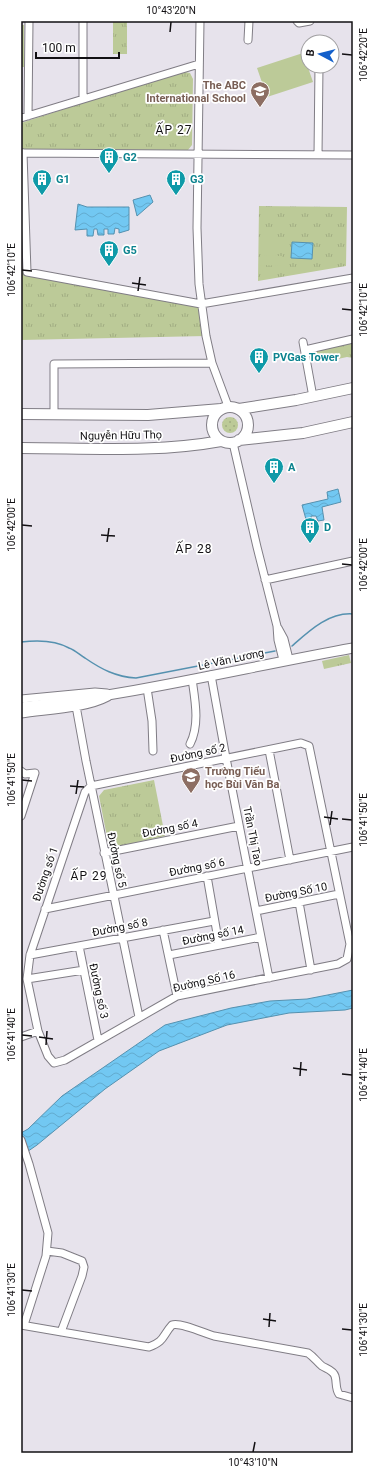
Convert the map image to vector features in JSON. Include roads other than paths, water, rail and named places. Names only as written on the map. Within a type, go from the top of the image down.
[{"type":"main road","points":[[353,388],[312,397],[239,409],[224,408],[213,417],[212,428],[214,433],[226,443],[302,433],[353,422]]},
{"type":"main road","name":"Nguyễn Hữu Thọ","points":[[21,414],[54,413],[148,415],[224,408]]},
{"type":"main road","points":[[236,442],[244,436],[248,424],[244,413],[239,409]]},
{"type":"main road","name":"Nguyễn Hữu Thọ","points":[[21,448],[148,448],[198,445],[222,441]]},
{"type":"main road","name":"Lê Văn Lương","points":[[21,707],[147,688],[353,648]]},
{"type":"street","points":[[28,21],[28,116]]},
{"type":"street","points":[[83,21],[83,98]]},
{"type":"street","points":[[200,21],[197,262],[206,336],[224,408]]},
{"type":"street","points":[[248,40],[249,21]]},
{"type":"street","points":[[297,21],[300,23],[310,21]]},
{"type":"street","points":[[21,118],[199,64]]},
{"type":"street","points":[[318,154],[319,74]]},
{"type":"street","points":[[353,154],[198,155],[22,153],[27,272],[201,304],[353,278]]},
{"type":"street","points":[[305,350],[353,339]]},
{"type":"street","points":[[303,342],[312,397]]},
{"type":"street","points":[[54,413],[54,364],[212,363]]},
{"type":"street","points":[[236,442],[265,580],[286,660]]},
{"type":"street","points":[[265,580],[353,561]]},
{"type":"street","name":"Trần Thị Tao","points":[[211,675],[269,978]]},
{"type":"street","points":[[190,744],[194,736],[196,722],[192,679]]},
{"type":"street","points":[[147,688],[152,721],[153,751]]},
{"type":"street","name":"Lê Văn Lương","points":[[21,699],[95,692],[113,694]]},
{"type":"street","name":"Lê Văn Lương","points":[[21,714],[100,702],[113,694]]},
{"type":"street","name":"Đường số 5","points":[[76,706],[138,1017]]},
{"type":"street","name":"Đường số 2","points":[[91,786],[301,743],[309,746],[330,852]]},
{"type":"street","points":[[269,750],[290,860]]},
{"type":"street","points":[[21,771],[25,774],[35,773],[21,816]]},
{"type":"street","name":"Đường số 1","points":[[54,1063],[48,1056],[38,1031],[27,980],[30,955],[85,792],[91,786]]},
{"type":"street","name":"Đường số 4","points":[[104,852],[239,826]]},
{"type":"street","name":"Đường số 6","points":[[45,909],[353,847]]},
{"type":"street","points":[[330,852],[339,894]]},
{"type":"street","points":[[207,876],[219,945]]},
{"type":"street","name":"Đường Số 10","points":[[256,911],[339,894]]},
{"type":"street","name":"Đường Số 16","points":[[54,1063],[65,1060],[177,996],[311,970],[338,964],[347,959],[350,944],[339,894]]},
{"type":"street","points":[[299,902],[311,970]]},
{"type":"street","name":"Đường số 8","points":[[30,955],[214,921]]},
{"type":"street","points":[[163,930],[177,996]]},
{"type":"street","name":"Đường số 14","points":[[169,955],[261,937]]},
{"type":"street","name":"Đường số 3","points":[[79,946],[98,1040]]},
{"type":"street","points":[[27,980],[84,970]]},
{"type":"street","points":[[21,1037],[38,1031]]},
{"type":"street","points":[[21,1140],[48,1233],[46,1256],[23,1325],[149,1347],[163,1339],[168,1328],[172,1324],[176,1323],[214,1336],[302,1351],[315,1357],[320,1364],[334,1373],[339,1394],[353,1398]]},
{"type":"street","points":[[47,1251],[62,1253],[82,1260],[84,1265],[82,1276],[60,1332]]},
{"type":"water","points":[[150,195],[153,202],[137,216],[133,200]]},
{"type":"water","points":[[78,204],[87,207],[129,207],[129,230],[119,233],[119,229],[115,228],[114,234],[108,234],[108,229],[104,229],[104,235],[98,235],[97,229],[94,229],[93,236],[87,236],[87,229],[75,230]]},
{"type":"water","points":[[292,242],[313,243],[312,259],[291,258]]},
{"type":"water","points":[[338,489],[341,502],[322,507],[324,520],[318,521],[316,516],[311,516],[312,522],[307,523],[302,505],[328,499],[327,492]]},
{"type":"water","points":[[353,990],[353,1008],[345,1010],[289,1013],[227,1025],[159,1051],[105,1089],[37,1145],[21,1156],[21,1133],[28,1129],[62,1096],[165,1025],[231,1008],[270,1001],[307,999]]},
{"type":"waterway","points":[[292,646],[312,629],[328,619],[344,614],[353,614]]},
{"type":"waterway","points":[[21,642],[40,641],[58,643],[73,650],[109,672],[136,678],[275,651]]},
{"type":"place","name":"The ABC International School","points":[[260,108]]},
{"type":"place","name":"G2","points":[[109,174]]},
{"type":"place","name":"G1","points":[[42,196]]},
{"type":"place","name":"G3","points":[[176,196]]},
{"type":"place","name":"G5","points":[[109,267]]},
{"type":"place","name":"PVGas Tower","points":[[259,374]]},
{"type":"place","name":"A","points":[[274,484]]},
{"type":"place","name":"D","points":[[310,544]]},
{"type":"place","name":"Trường Tiểu học Bùi Văn Ba","points":[[191,794]]},
{"type":"district","name":"ẤP 27","points":[[174,130]]},
{"type":"district","name":"ẤP 28","points":[[194,549]]},
{"type":"district","name":"ẤP 29","points":[[89,876]]}]
